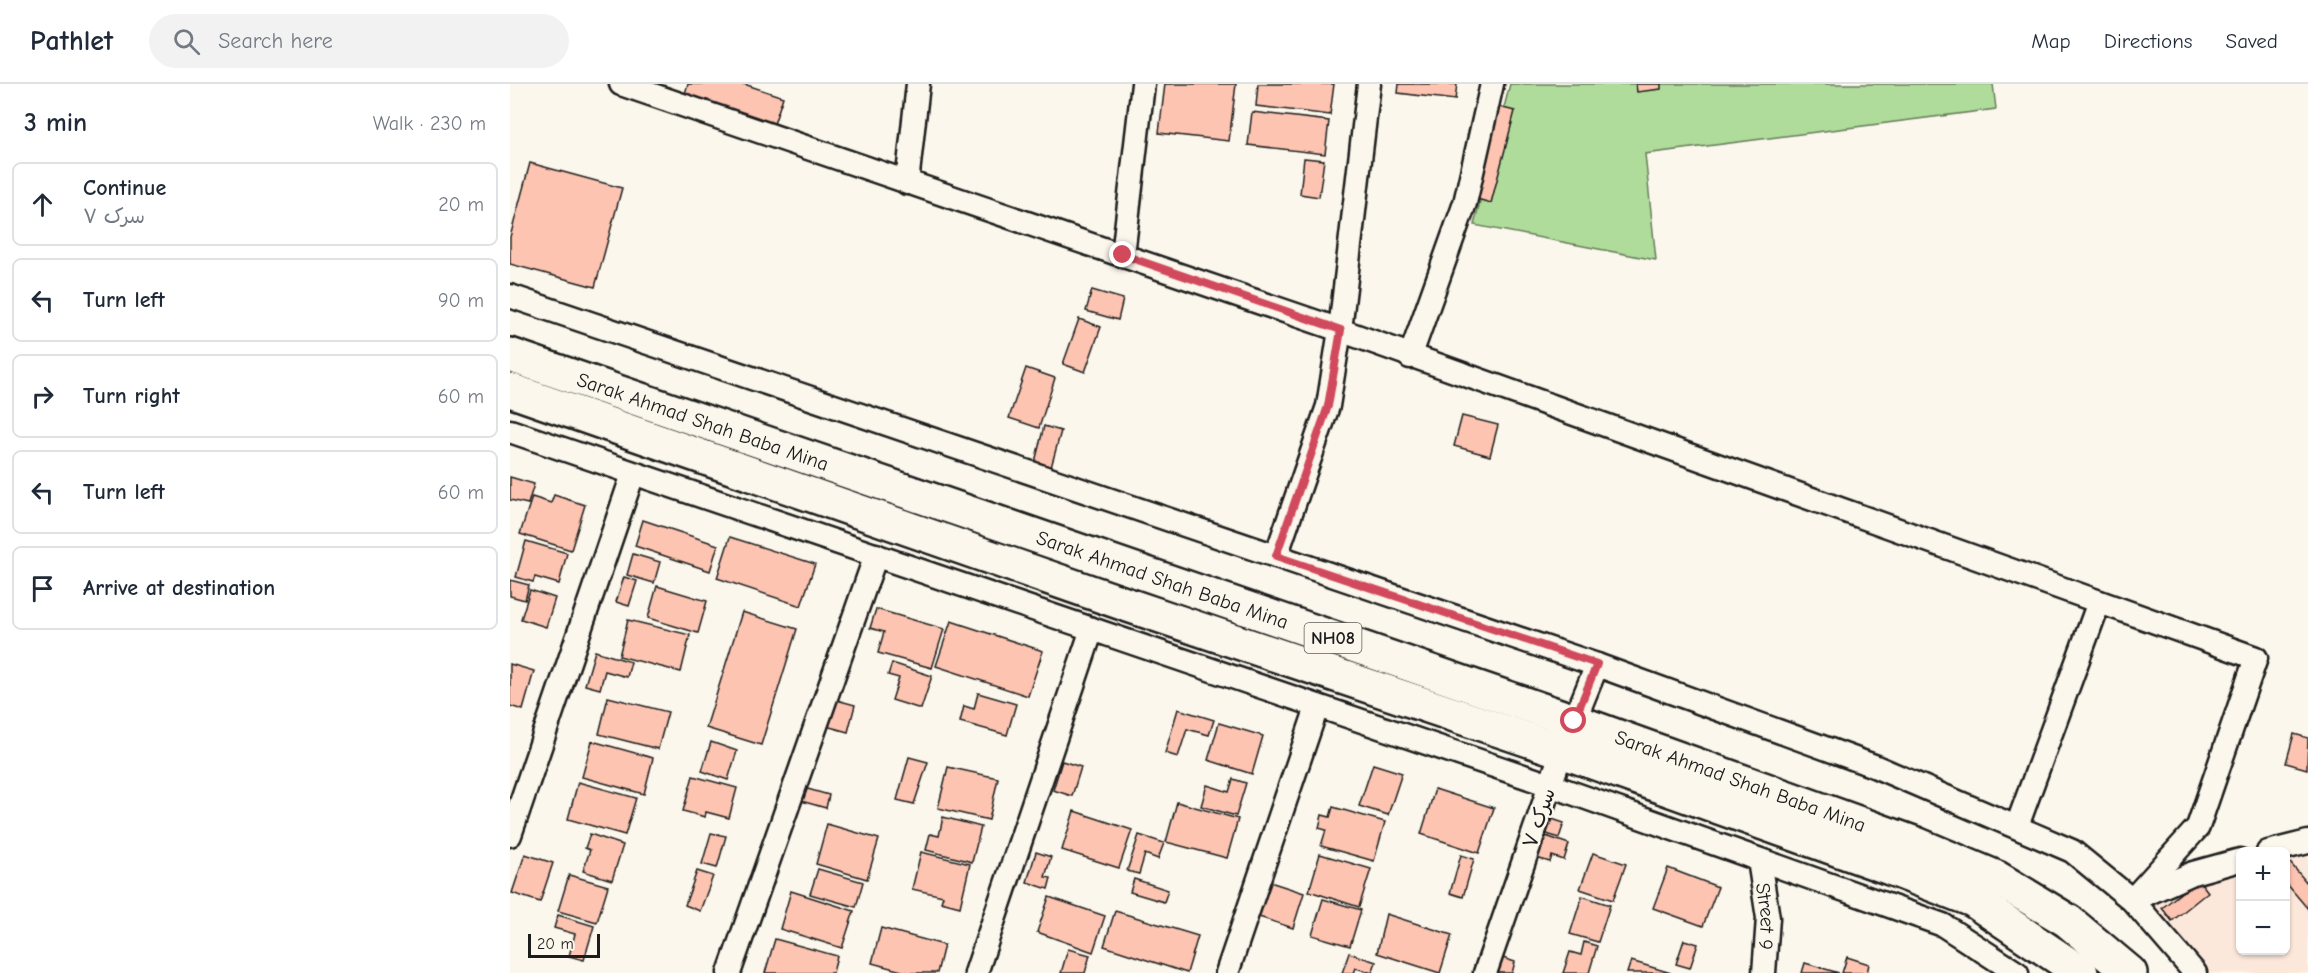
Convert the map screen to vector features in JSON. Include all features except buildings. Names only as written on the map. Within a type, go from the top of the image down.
[{"type":"highway","name":"Sarak Ahmad Shah Baba Mina","points":[[510,355],[1574,721],[1916,844],[1997,879],[2068,921],[2130,973]]},
{"type":"highway","name":"NH08","points":[[510,390],[1106,597],[1562,752],[1879,864],[1973,900],[2081,973]]},
{"type":"street","points":[[621,84],[1341,330],[1410,357],[2256,658],[2199,826],[2132,900]]},
{"type":"street","points":[[907,183],[918,84]]},
{"type":"street","points":[[1123,255],[1143,84]]},
{"type":"street","points":[[1276,556],[1328,406],[1341,330],[1369,84]]},
{"type":"street","points":[[1410,357],[1465,202],[1492,84]]},
{"type":"street","points":[[510,296],[1597,664],[1875,766],[2072,851],[2132,900],[2195,973]]},
{"type":"street","points":[[510,431],[1550,785],[1943,925],[2018,973]]},
{"type":"street","points":[[510,835],[633,474]]},
{"type":"street","points":[[729,973],[876,555]]},
{"type":"street","points":[[2017,826],[2100,602]]},
{"type":"street","points":[[976,973],[1092,629]]},
{"type":"street","name":"سرک ۷","points":[[1485,973],[1550,785],[1597,664]]},
{"type":"street","points":[[1227,973],[1317,707]]},
{"type":"street","points":[[2288,847],[2308,842]]},
{"type":"street","name":"Street 9","points":[[1759,860],[1768,918],[1764,973]]},
{"type":"street","points":[[2132,900],[2193,873],[2236,861]]},
{"type":"shaded area","points":[[2308,842],[2308,973],[2195,973],[2132,900],[2236,861],[2236,955],[2290,955],[2290,850]]},
{"type":"green space","points":[[1510,84],[1993,84],[1996,109],[1645,154],[1656,260],[1474,225]]},
{"type":"route","points":[[1123,255],[1341,330],[1328,406],[1276,556],[1597,664],[1574,721]]}]
